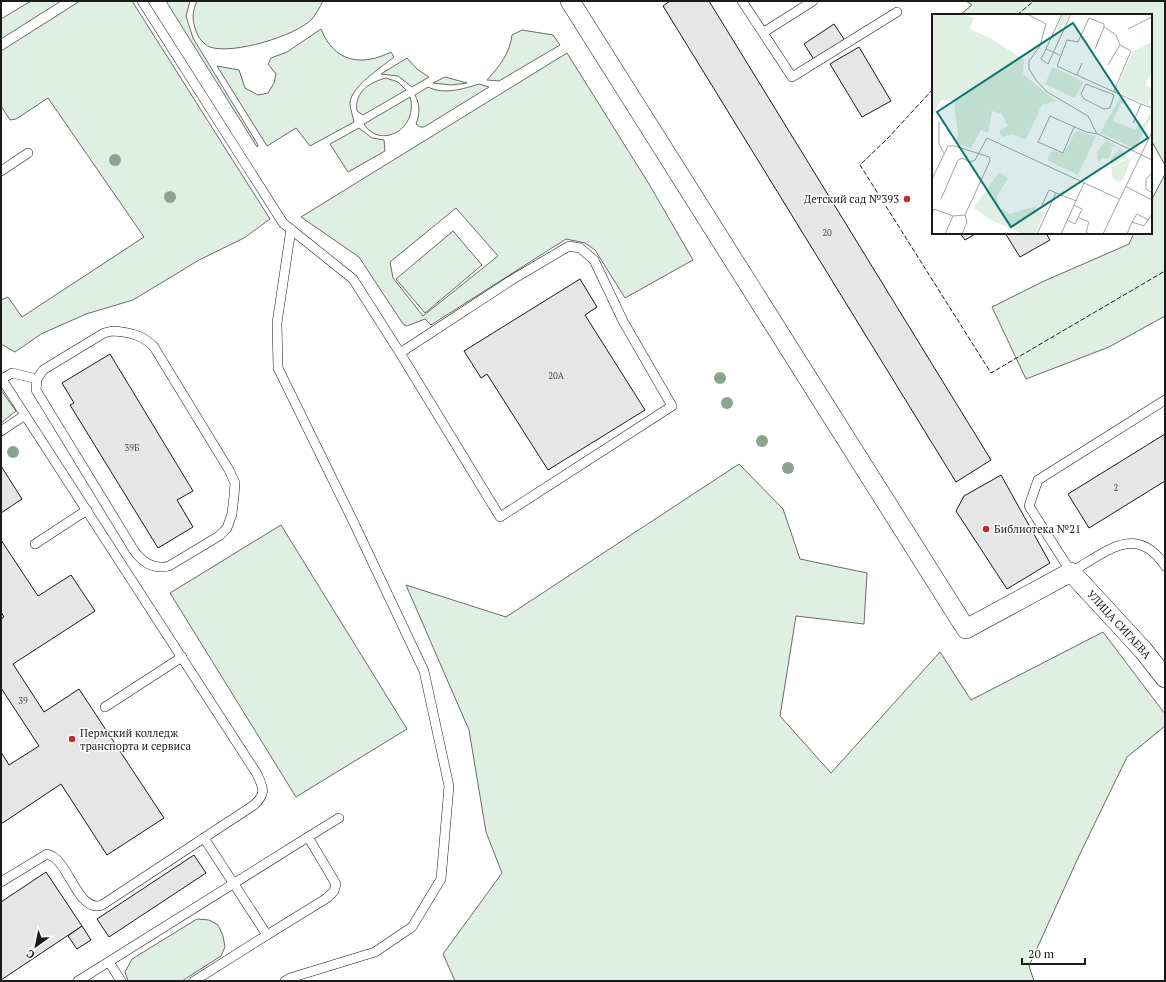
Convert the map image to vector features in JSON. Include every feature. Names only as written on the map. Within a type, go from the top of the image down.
[{"type":"street","points":[[570,1],[966,629],[1071,572]]},
{"type":"street","name":"УЛИЦА СИГАЕВА","points":[[1071,572],[1143,650],[1165,678]]},
{"type":"lane","points":[[142,1],[282,223],[353,279],[500,517],[672,406],[623,321],[594,260],[580,248],[569,246],[510,281],[400,353]]},
{"type":"lane","points":[[742,1],[764,32],[792,77],[897,12]]},
{"type":"lane","points":[[764,32],[813,1]]},
{"type":"lane","points":[[1,171],[28,153]]},
{"type":"lane","points":[[285,981],[290,978],[375,952],[412,927],[441,879],[449,786],[424,670],[278,368],[277,323],[291,229]]},
{"type":"lane","points":[[120,331],[147,339],[154,347],[229,470],[234,483],[234,496],[232,514],[227,528],[219,536],[169,566],[161,568],[144,561],[132,549],[38,394],[36,390],[36,379],[43,370],[104,333],[120,331]]},
{"type":"lane","points":[[1,882],[47,854],[55,857],[83,899],[90,905],[96,907],[102,905],[254,806],[262,798],[263,788],[258,774],[1,378],[12,373],[36,379]]},
{"type":"lane","points":[[1165,400],[1038,480],[1029,506],[1071,572],[1122,543],[1139,543],[1157,553],[1165,566]]},
{"type":"lane","points":[[1,431],[25,415]]},
{"type":"lane","points":[[35,544],[87,510]]},
{"type":"lane","points":[[105,707],[182,657]]},
{"type":"lane","points":[[78,981],[339,818]]},
{"type":"lane","points":[[194,981],[327,898],[334,891],[336,884],[308,837]]},
{"type":"lane","points":[[204,838],[267,935]]},
{"type":"lane","points":[[109,962],[121,981]]},
{"type":"green space","points":[[31,1],[61,1],[1,39],[1,19]]},
{"type":"green space","points":[[80,1],[132,1],[270,219],[244,238],[199,260],[133,300],[86,314],[41,334],[15,352],[1,344],[1,300],[8,297],[22,317],[144,237],[48,98],[16,119],[10,120],[1,106],[1,51]]},
{"type":"green space","points":[[166,1],[190,1],[186,16],[193,38],[258,145],[257,147]]},
{"type":"green space","points":[[197,1],[323,1],[312,19],[292,32],[248,46],[220,49],[207,46],[197,33],[193,16]]},
{"type":"green space","points":[[966,1],[1165,1],[1165,165],[1152,142],[1152,14],[961,14],[972,5]]},
{"type":"green space","points":[[321,29],[333,49],[341,55],[359,60],[380,57],[391,52],[394,57],[368,77],[356,90],[350,103],[354,122],[310,146],[296,128],[267,146],[217,66],[239,70],[245,88],[258,95],[268,93],[274,83],[276,74],[268,64],[271,58],[287,52]]},
{"type":"green space","points":[[522,30],[553,35],[560,45],[499,81],[487,80],[496,70],[506,54],[512,35]]},
{"type":"green space","points":[[567,53],[649,184],[693,260],[625,298],[595,250],[585,243],[566,239],[431,325],[425,319],[407,326],[403,324],[359,257],[301,217]],"holes":[[[456,208],[498,256],[423,316],[393,278],[390,262]]]},
{"type":"green space","points":[[407,58],[417,69],[429,77],[412,87],[398,76],[381,74]]},
{"type":"green space","points":[[445,77],[467,83],[451,85],[433,83]]},
{"type":"green space","points":[[386,78],[398,82],[406,90],[363,115],[357,111],[358,98],[364,89],[374,82]]},
{"type":"green space","points":[[479,84],[489,87],[424,127],[420,127],[416,124],[419,109],[415,95],[428,87],[440,91],[447,91]]},
{"type":"green space","points":[[410,97],[411,108],[409,118],[404,126],[396,132],[388,135],[379,135],[371,132],[364,124]]},
{"type":"green space","points":[[359,128],[372,138],[384,140],[385,151],[348,172],[330,144]]},
{"type":"green space","points":[[1165,174],[1165,316],[1109,347],[1026,379],[992,307],[1042,282],[1129,244],[1134,234],[1152,234],[1152,199]]},
{"type":"green space","points":[[453,231],[482,265],[425,313],[396,279]]},
{"type":"green space","points":[[1,390],[16,411],[1,423]]},
{"type":"green space","points":[[739,464],[783,509],[800,559],[867,573],[864,624],[796,616],[780,716],[831,773],[940,652],[971,700],[1103,632],[1165,714],[1165,726],[1127,757],[1078,858],[1029,966],[1034,981],[455,981],[443,954],[502,873],[486,832],[469,730],[406,585],[506,617]]},
{"type":"green space","points":[[281,525],[407,729],[296,797],[170,593]]},
{"type":"green space","points":[[197,919],[209,920],[218,925],[223,936],[225,947],[221,956],[182,981],[128,981],[125,972],[132,959]]},
{"type":"building","points":[[670,1],[709,1],[991,460],[956,482],[663,6]]},
{"type":"building","points":[[834,24],[846,42],[815,61],[804,44]]},
{"type":"building","points":[[859,47],[891,101],[862,117],[830,64]]},
{"type":"building","points":[[961,234],[975,234],[965,240]]},
{"type":"building","points":[[1006,234],[1047,234],[1050,240],[1020,257]]},
{"type":"building","points":[[580,279],[597,307],[585,315],[645,410],[548,470],[487,374],[481,378],[464,351]]},
{"type":"building","points":[[110,354],[193,491],[177,500],[193,527],[158,548],[70,405],[74,403],[62,383]]},
{"type":"building","points":[[1165,434],[1165,481],[1089,528],[1068,494]]},
{"type":"building","points":[[1,466],[22,499],[1,513]]},
{"type":"building","points":[[1001,475],[1050,563],[1007,589],[956,511],[964,496]]},
{"type":"building","points":[[1,540],[38,596],[71,575],[95,611],[13,664],[44,712],[79,689],[164,818],[107,855],[61,784],[1,824],[1,752],[9,765],[39,746],[1,688],[1,619],[4,617],[1,612]]},
{"type":"building","points":[[194,855],[206,873],[109,937],[97,919]]},
{"type":"building","points":[[46,872],[82,926],[1,980],[1,902]]},
{"type":"building","points":[[82,926],[91,940],[77,949],[68,936]]},
{"type":"fence","points":[[1018,14],[1034,1]]},
{"type":"fence","points":[[932,90],[888,138],[860,165],[991,373],[1165,271]]},
{"type":"place","name":"Детский сад №393","points":[[907,199]]},
{"type":"place","name":"Библиотека №21","points":[[986,529]]},
{"type":"place","name":"Пермский колледж транспорта и сервиса","points":[[72,739]]}]
